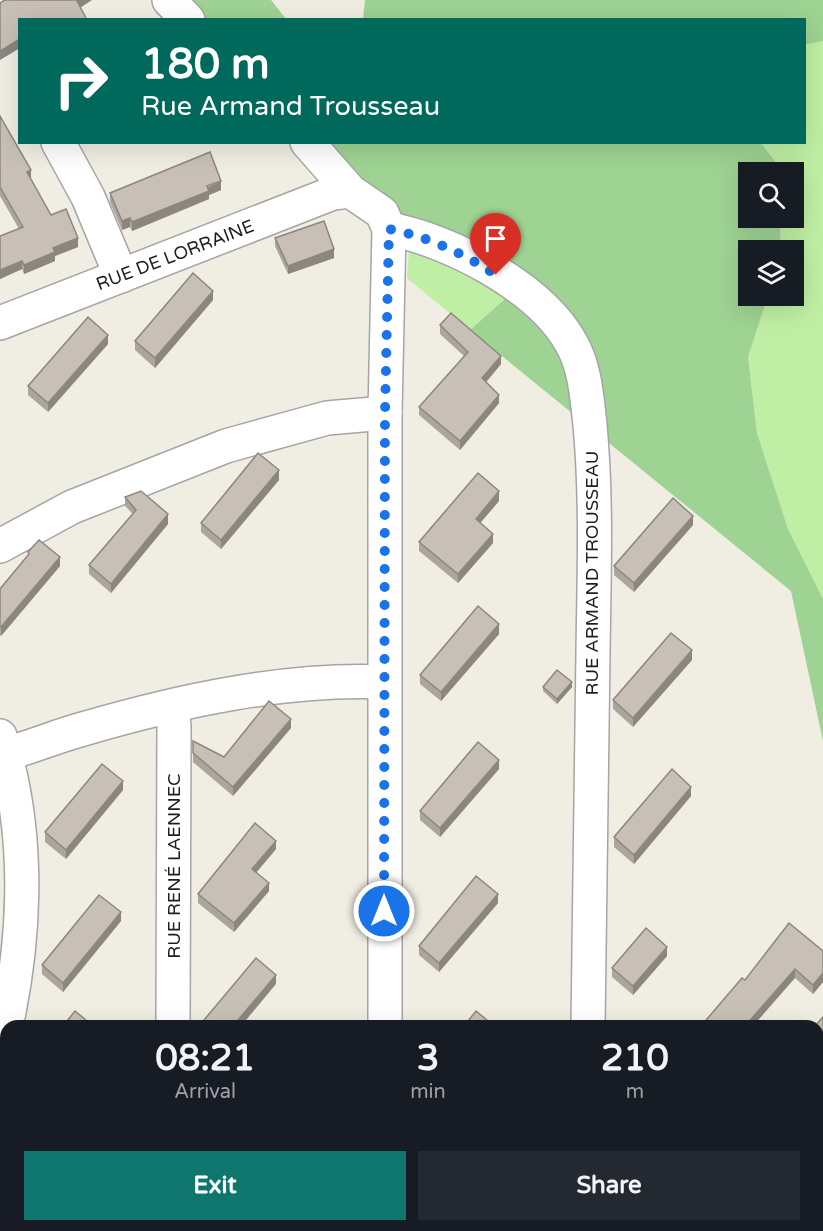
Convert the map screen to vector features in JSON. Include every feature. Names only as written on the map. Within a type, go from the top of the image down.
[{"type":"street","points":[[169,0],[186,18]]},
{"type":"street","points":[[59,144],[88,197],[122,276]]},
{"type":"street","points":[[309,144],[350,191],[382,213],[389,229],[385,413],[385,1020]]},
{"type":"street","name":"RUE DE LORRAINE","points":[[0,323],[333,193],[350,191]]},
{"type":"street","name":"RUE ARMAND TROUSSEAU","points":[[389,229],[415,234],[460,252],[533,297],[556,320],[567,335],[582,372],[595,478],[588,1020]]},
{"type":"street","points":[[0,546],[72,507],[226,446],[327,418],[385,413]]},
{"type":"street","points":[[6,1020],[13,987],[22,898],[19,822],[3,745],[259,690],[355,681],[384,682]]},
{"type":"street","name":"RUE RENÉ LAENNEC","points":[[172,707],[174,726],[173,1020]]},
{"type":"green space","points":[[184,0],[271,0],[285,18],[201,18]]},
{"type":"green space","points":[[365,0],[823,0],[823,41],[806,45],[806,18],[363,18]]},
{"type":"green space","points":[[823,41],[823,599],[788,529],[757,433],[748,357],[765,306],[804,306],[804,240],[781,240],[780,228],[804,228],[804,162],[777,162],[762,144],[806,144],[806,45]]},
{"type":"green space","points":[[318,144],[762,144],[776,162],[738,162],[738,228],[780,228],[781,240],[738,240],[738,306],[765,306],[748,357],[757,433],[788,529],[823,599],[823,741],[791,591],[470,330],[506,298],[474,274],[409,250]]},
{"type":"green space","points":[[409,250],[474,274],[506,298],[470,330],[407,278]]},
{"type":"building","points":[[5,0],[78,0],[86,18],[18,18],[18,40],[0,51],[0,3]]},
{"type":"building","points":[[0,116],[31,170],[27,172],[51,215],[66,209],[78,238],[53,248],[55,252],[24,265],[22,261],[0,270],[0,236],[23,227],[0,187]]},
{"type":"building","points":[[210,152],[221,181],[207,186],[209,191],[132,222],[130,218],[122,221],[110,193]]},
{"type":"building","points":[[324,221],[334,249],[288,266],[275,238]]},
{"type":"building","points":[[193,273],[213,291],[155,358],[135,341]]},
{"type":"building","points":[[451,313],[501,356],[482,378],[499,395],[460,441],[419,407],[468,352],[440,325]]},
{"type":"building","points":[[88,317],[108,335],[48,403],[28,386]]},
{"type":"building","points":[[258,453],[279,470],[221,540],[201,523]]},
{"type":"building","points":[[478,473],[499,491],[476,519],[493,534],[458,574],[419,542]]},
{"type":"building","points":[[141,491],[168,514],[111,584],[89,565],[136,510],[125,497]]},
{"type":"building","points":[[673,498],[693,516],[634,583],[614,566]]},
{"type":"building","points":[[39,540],[60,557],[1,627],[0,589]]},
{"type":"building","points":[[478,606],[499,624],[441,692],[420,675]]},
{"type":"building","points":[[671,633],[692,650],[633,718],[613,700]]},
{"type":"building","points":[[557,670],[572,682],[557,699],[543,687]]},
{"type":"building","points":[[269,701],[291,719],[233,787],[193,753],[193,741],[224,757]]},
{"type":"building","points":[[478,742],[499,760],[440,828],[420,811]]},
{"type":"building","points":[[102,764],[123,781],[66,850],[45,832]]},
{"type":"building","points":[[672,769],[691,787],[634,855],[614,837]]},
{"type":"building","points":[[255,823],[276,841],[252,869],[269,883],[234,923],[198,894]]},
{"type":"building","points":[[476,876],[498,894],[439,963],[419,946]]},
{"type":"building","points":[[99,895],[121,912],[63,983],[42,965]]},
{"type":"building","points":[[789,923],[823,951],[823,973],[813,985],[795,969],[750,1020],[706,1020],[742,978],[745,980]]},
{"type":"building","points":[[646,928],[667,947],[633,986],[612,968]]},
{"type":"building","points":[[256,958],[276,975],[238,1020],[204,1020]]},
{"type":"building","points":[[75,1011],[86,1020],[68,1020]]},
{"type":"building","points":[[476,1011],[487,1020],[469,1020]]},
{"type":"route","points":[[384,911],[385,413],[389,229],[415,234],[460,252],[496,275]]}]
